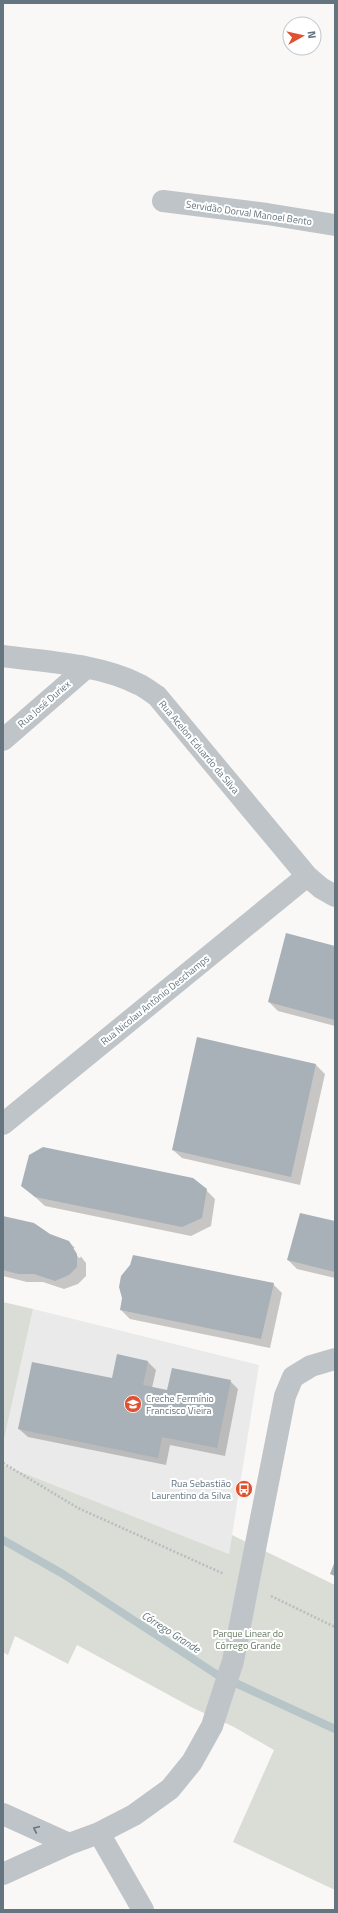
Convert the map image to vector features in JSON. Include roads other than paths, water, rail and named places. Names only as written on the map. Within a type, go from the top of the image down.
[{"type":"street","name":"Servidão Dorval Manoel Bento","points":[[163,201],[267,214],[335,225]]},
{"type":"street","name":"Rua Acelon Eduardo da Silva","points":[[3,656],[86,668],[115,675],[138,684],[157,696],[307,876],[321,888],[335,896]]},
{"type":"street","name":"Rua José Duriex","points":[[3,740],[86,668]]},
{"type":"street","name":"Rua Nicolau Antônio Deschamps","points":[[3,1124],[307,876]]},
{"type":"street","points":[[3,1874],[69,1844],[99,1833],[134,1815],[170,1789],[192,1762],[212,1726],[233,1661],[249,1586],[285,1396],[293,1377],[311,1366],[335,1359]]},
{"type":"street","points":[[3,1814],[69,1844]]},
{"type":"street","points":[[99,1833],[143,1910]]},
{"type":"waterway","name":"Córrego Grande","points":[[3,1540],[63,1574],[216,1674],[335,1729]]},
{"type":"place","name":"Creche Fermínio Francisco Vieira","points":[[133,1404]]},
{"type":"place","name":"Rua Sebastião Laurentino da Silva","points":[[244,1489]]},
{"type":"park label","name":"Parque Linear do Córrego Grande","points":[[248,1638]]}]
